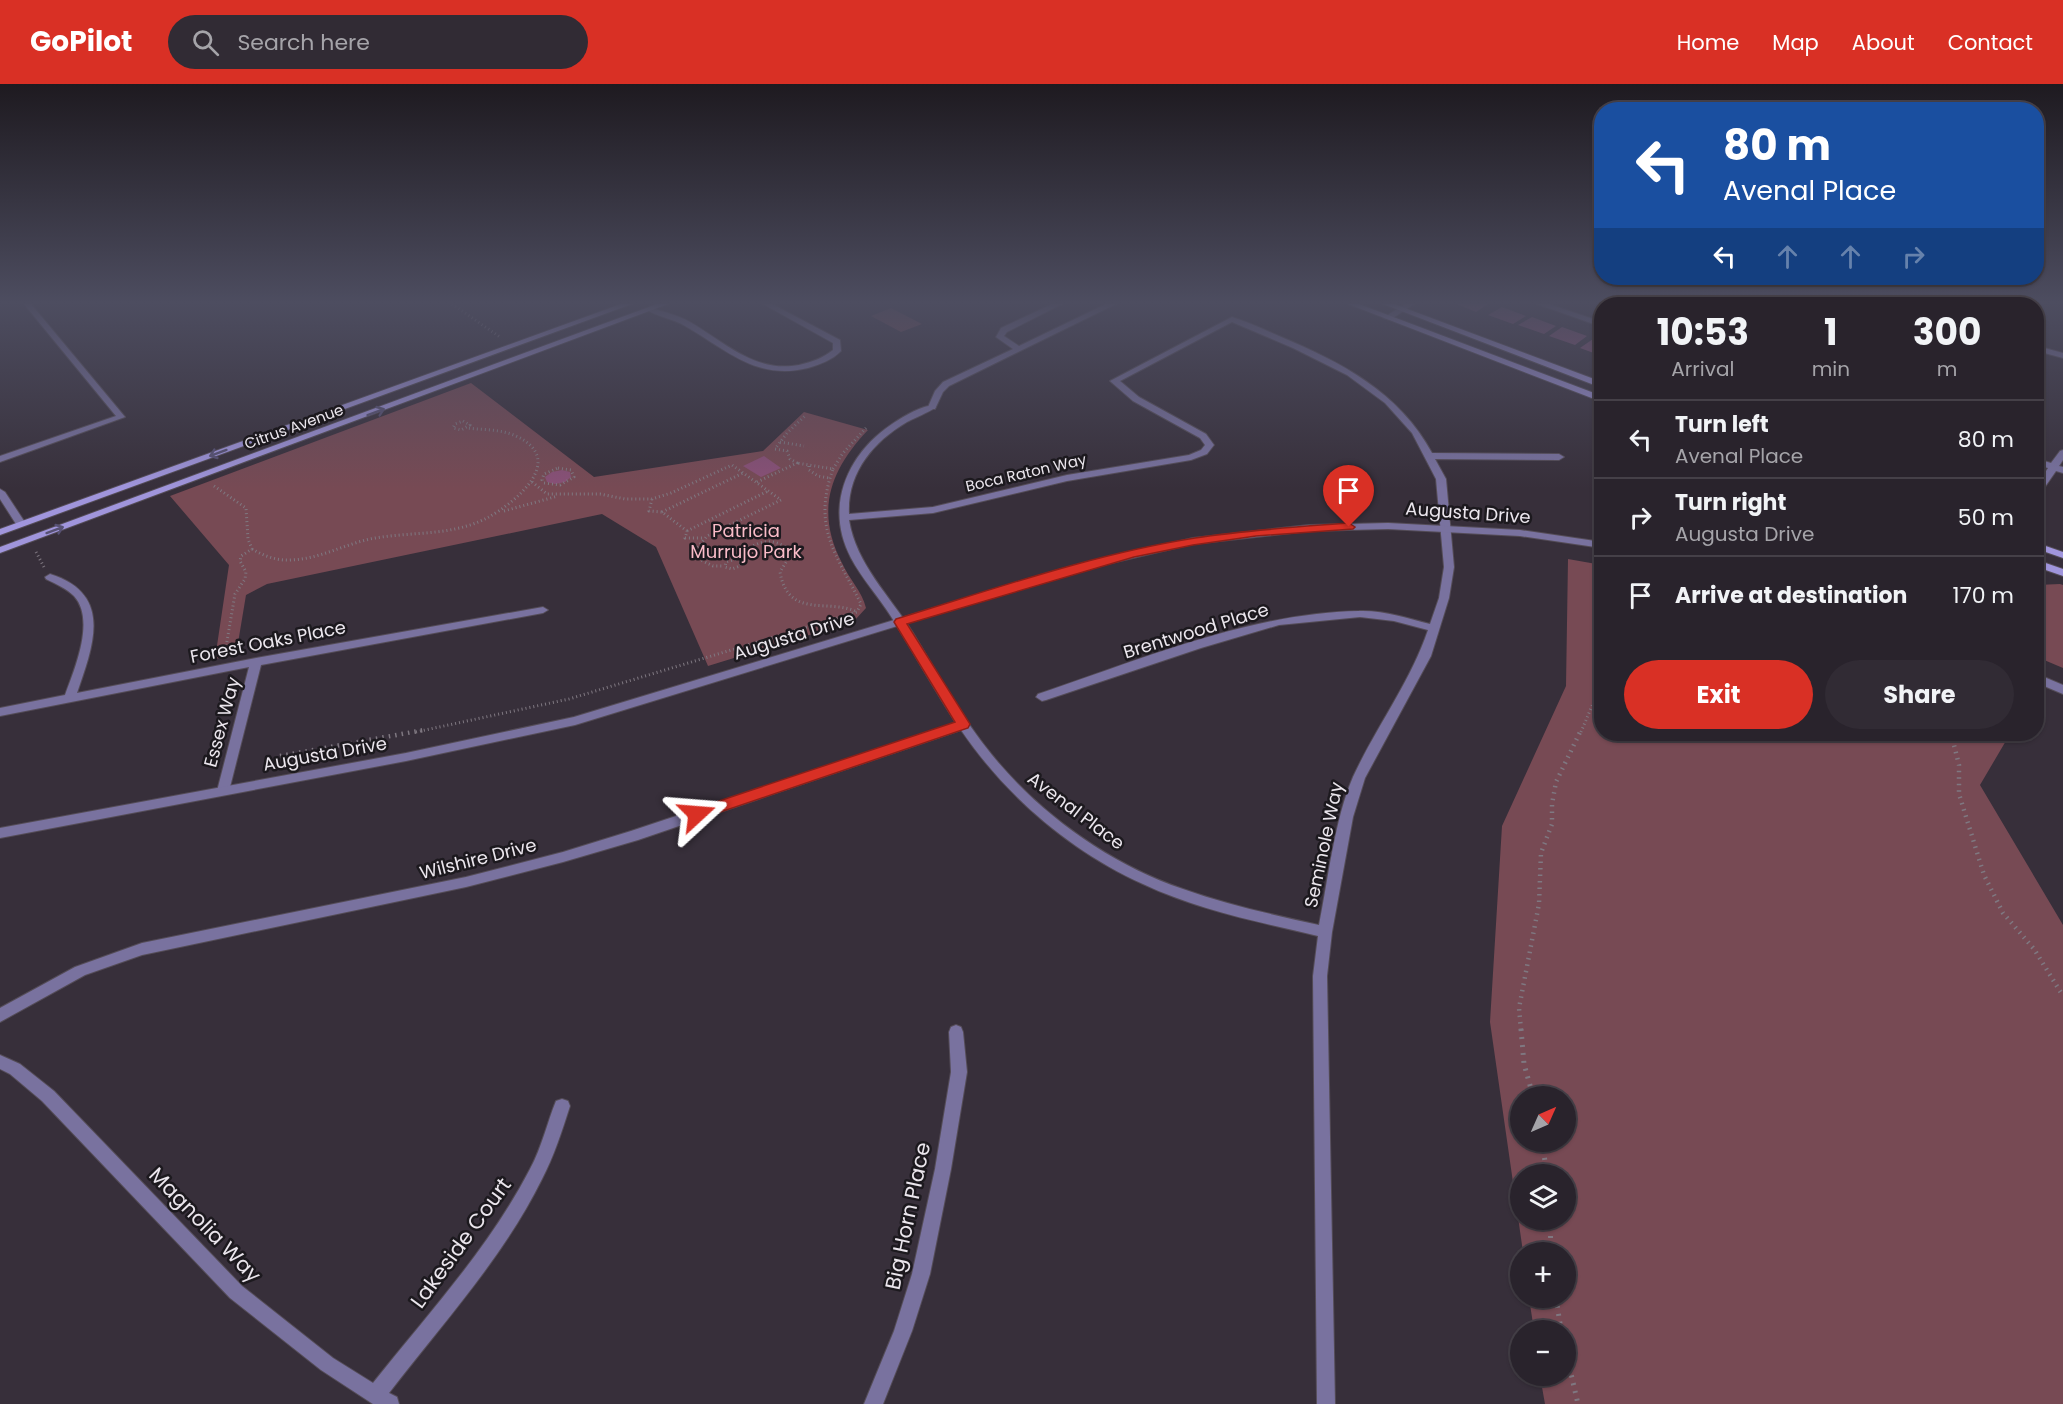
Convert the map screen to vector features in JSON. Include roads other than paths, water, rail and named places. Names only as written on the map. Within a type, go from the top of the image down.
[{"type":"main road","name":"Citrus Avenue","points":[[0,532],[459,366]]},
{"type":"main road","name":"Citrus Avenue","points":[[0,550],[500,366]]},
{"type":"main road","points":[[1513,366],[1594,396]]},
{"type":"main road","points":[[1552,366],[1594,381]]},
{"type":"main road","points":[[2044,548],[2063,555]]},
{"type":"main road","points":[[2044,566],[2063,573]]},
{"type":"street","points":[[0,459],[122,417],[79,366]]},
{"type":"street","points":[[760,366],[766,369],[800,366]]},
{"type":"street","name":"Avenal Place","points":[[984,366],[946,384],[939,391],[932,407],[900,422],[868,448],[848,483],[844,502],[851,548],[963,724],[1004,777],[1074,837],[1119,867],[1212,904],[1325,932]]},
{"type":"street","name":"Seminole Way","points":[[1143,366],[1114,381],[1137,399],[1185,428],[1203,436],[1210,445]]},
{"type":"street","name":"Seminole Way","points":[[1326,1404],[1320,1040],[1320,976],[1325,932],[1347,817],[1359,778],[1425,656],[1444,598],[1449,567],[1441,479],[1431,456],[1416,432],[1388,401],[1350,374],[1334,366]]},
{"type":"street","name":"Boca Raton Way","points":[[845,517],[933,510],[1066,478],[1191,457],[1204,452],[1210,445]]},
{"type":"street","points":[[2044,484],[2058,469],[2063,453]]},
{"type":"street","points":[[1431,456],[1559,457]]},
{"type":"street","points":[[0,492],[21,524]]},
{"type":"street","name":"Augusta Drive","points":[[0,832],[469,745],[575,721],[1070,570],[1133,553],[1193,541],[1309,528],[1388,526],[1520,533],[1594,544]]},
{"type":"street","points":[[50,578],[80,594],[88,613],[89,636],[70,697]]},
{"type":"street","name":"Forest Oaks Place","points":[[0,712],[256,662],[543,610]]},
{"type":"street","name":"Brentwood Place","points":[[1042,697],[1208,641],[1280,622],[1360,614],[1394,618],[1433,628]]},
{"type":"street","name":"Essex Way","points":[[223,791],[256,662]]},
{"type":"street","points":[[2044,681],[2063,690]]},
{"type":"street","name":"Wilshire Drive","points":[[0,1015],[80,971],[123,954],[466,882],[563,857],[633,836],[963,724]]},
{"type":"street","name":"Big Horn Place","points":[[873,1404],[903,1331],[921,1274],[943,1169],[959,1072],[956,1032]]},
{"type":"street","name":"Magnolia Way","points":[[0,1062],[15,1069],[48,1096],[236,1292],[327,1364],[383,1399]]},
{"type":"street","name":"Lakeside Court","points":[[383,1399],[517,1208],[545,1154],[562,1106]]},
{"type":"park label","name":"Patricia Murrujo Park","points":[[746,541]]}]
